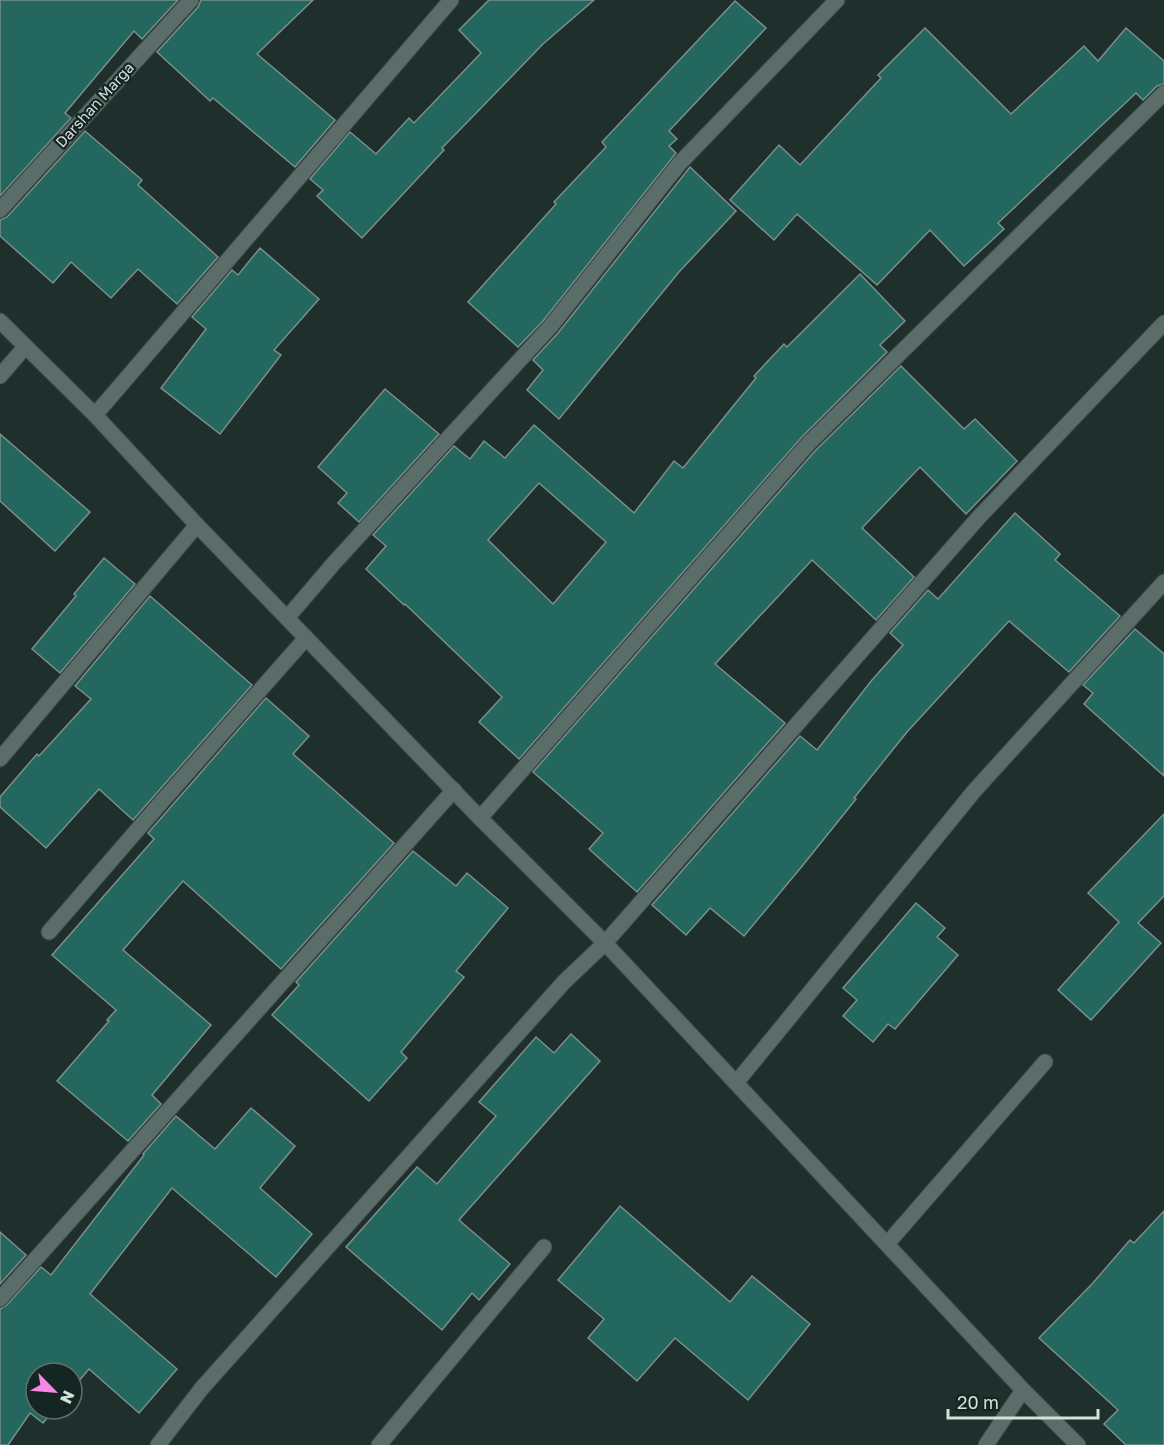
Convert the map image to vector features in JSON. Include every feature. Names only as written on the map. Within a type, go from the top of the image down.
[{"type":"street","name":"Darshan Marga","points":[[0,210],[191,0]]},
{"type":"street","points":[[95,416],[451,0]]},
{"type":"street","points":[[287,618],[334,563],[550,327],[680,164],[837,0]]},
{"type":"street","points":[[480,818],[808,444],[1164,93]]},
{"type":"street","points":[[0,321],[95,416],[196,525],[480,818],[605,943],[1023,1390],[1078,1445]]},
{"type":"street","points":[[158,1445],[202,1388],[564,982],[605,943],[979,517],[1164,323]]},
{"type":"street","points":[[0,376],[25,347]]},
{"type":"street","points":[[0,759],[196,525]]},
{"type":"street","points":[[736,1083],[975,790],[1164,582]]},
{"type":"street","points":[[49,932],[306,638]]},
{"type":"street","points":[[0,1299],[454,790]]},
{"type":"street","points":[[887,1244],[1045,1062]]},
{"type":"street","points":[[379,1445],[544,1247]]},
{"type":"street","points":[[986,1445],[1023,1390]]},
{"type":"building","points":[[0,0],[178,0],[142,39],[134,31],[65,113],[71,118],[0,196]]},
{"type":"building","points":[[201,0],[313,0],[257,54],[335,120],[295,167],[213,98],[210,101],[157,52],[198,7]]},
{"type":"building","points":[[489,0],[594,0],[543,44],[442,148],[444,150],[362,238],[317,196],[323,190],[310,179],[350,132],[376,154],[409,118],[414,123],[481,53],[459,30]]},
{"type":"building","points":[[735,1],[766,28],[669,131],[677,139],[669,146],[676,153],[543,321],[518,347],[468,302],[556,204],[554,202],[606,147],[602,142]]},
{"type":"building","points":[[925,28],[1011,114],[1084,46],[1098,61],[1126,28],[1164,61],[1164,84],[1157,86],[1143,100],[1136,93],[998,223],[1004,229],[964,266],[930,230],[877,285],[797,214],[774,240],[730,200],[779,145],[800,165],[881,78],[878,75]]},
{"type":"building","points":[[85,131],[142,180],[138,185],[218,257],[177,304],[138,269],[111,298],[71,262],[53,283],[0,236],[0,220],[7,217]]},
{"type":"building","points":[[690,167],[736,211],[679,272],[559,419],[527,390],[543,370],[533,360],[558,333]]},
{"type":"building","points":[[260,248],[319,299],[274,350],[281,355],[220,434],[161,388],[206,329],[192,317],[232,270],[238,275]]},
{"type":"building","points":[[860,274],[905,321],[880,345],[887,352],[801,438],[519,759],[479,722],[502,697],[366,569],[386,546],[373,535],[454,446],[470,459],[484,441],[505,458],[534,425],[634,513],[674,461],[683,468],[756,378],[754,376],[784,344],[787,347]],"holes":[[[539,483],[606,542],[553,604],[488,540]]]},
{"type":"building","points":[[901,366],[964,429],[975,419],[1017,461],[966,514],[920,467],[862,528],[914,577],[876,620],[812,560],[715,664],[785,723],[637,892],[589,849],[603,833],[533,772],[815,451]]},
{"type":"building","points":[[385,389],[439,434],[359,522],[338,503],[347,493],[318,467]]},
{"type":"building","points":[[0,434],[90,512],[55,551],[0,501]]},
{"type":"building","points":[[1015,513],[1060,554],[1055,560],[1120,616],[1069,672],[1009,621],[907,732],[854,798],[856,799],[744,936],[710,908],[686,935],[652,905],[800,736],[817,750],[872,680],[903,645],[890,633],[928,590],[938,599]]},
{"type":"building","points":[[104,558],[135,584],[60,673],[32,649]]},
{"type":"building","points":[[150,596],[252,685],[133,820],[99,789],[46,848],[0,807],[0,797],[37,754],[39,756],[91,699],[75,686]]},
{"type":"building","points":[[1135,629],[1164,654],[1164,776],[1084,704],[1093,693],[1083,685]]},
{"type":"building","points":[[266,698],[309,736],[293,754],[394,843],[281,969],[183,881],[123,950],[211,1025],[152,1095],[161,1104],[128,1141],[57,1081],[116,1010],[52,955],[154,839],[148,833]]},
{"type":"building","points":[[1164,814],[1164,896],[1138,923],[1161,943],[1091,1020],[1058,990],[1119,922],[1088,893]]},
{"type":"building","points":[[413,851],[456,886],[467,873],[508,908],[456,971],[464,977],[401,1052],[407,1058],[369,1101],[272,1015],[299,985],[296,982]]},
{"type":"building","points":[[916,903],[945,928],[937,937],[958,955],[895,1029],[888,1024],[873,1042],[843,1016],[857,1000],[843,988]]},
{"type":"building","points":[[571,1034],[600,1061],[459,1220],[510,1264],[479,1300],[472,1293],[442,1330],[346,1247],[417,1167],[437,1184],[496,1116],[479,1102],[536,1037],[554,1053]]},
{"type":"building","points":[[251,1108],[295,1146],[260,1188],[312,1234],[276,1277],[172,1188],[90,1294],[177,1369],[139,1413],[89,1369],[84,1375],[84,1361],[24,1361],[24,1421],[8,1445],[0,1445],[0,1309],[7,1305],[41,1267],[51,1275],[143,1154],[176,1116],[215,1149]]},
{"type":"building","points":[[620,1206],[730,1302],[752,1276],[810,1324],[748,1400],[675,1338],[637,1381],[588,1338],[604,1319],[558,1280]]},
{"type":"building","points":[[1164,1211],[1164,1445],[1126,1445],[1104,1424],[1118,1410],[1039,1338],[1092,1284],[1130,1240],[1134,1243]]},
{"type":"building","points":[[0,1232],[26,1255],[0,1284]]}]
